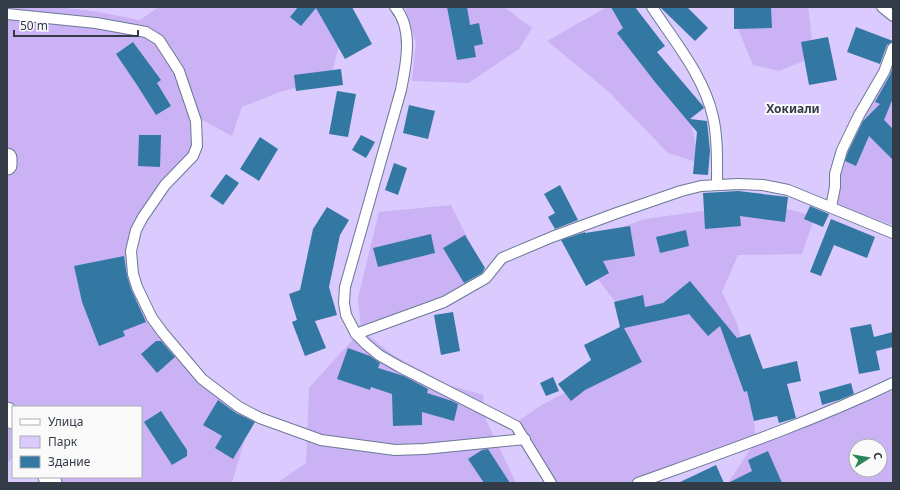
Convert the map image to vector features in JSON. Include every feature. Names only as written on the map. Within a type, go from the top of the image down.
[{"type":"street","points":[[7,158],[7,165]]},
{"type":"lane","points":[[395,7],[404,24],[407,38],[408,60],[371,200],[345,287],[344,303],[346,315],[356,334],[378,355],[400,368],[510,422],[519,430],[551,483]]},
{"type":"lane","points":[[652,7],[689,63],[709,104],[715,126],[717,184]]},
{"type":"lane","points":[[882,7],[893,16]]},
{"type":"lane","points":[[7,14],[96,23],[146,32],[159,40],[179,71],[196,121],[197,146],[193,156],[165,185],[143,217],[136,230],[131,252],[133,274],[137,287],[152,318],[202,379],[240,407],[260,418],[321,440],[395,450],[525,439]]},
{"type":"lane","points":[[831,207],[835,187],[835,174],[842,150],[859,115],[884,72],[893,48]]},
{"type":"lane","points":[[356,334],[444,302],[486,278],[502,258],[552,237],[617,213],[681,191],[701,186],[717,184],[763,185],[788,190],[893,233]]},
{"type":"lane","points":[[638,483],[800,422],[870,394],[893,383]]},
{"type":"green space","points":[[7,7],[893,7],[893,483],[7,483]]},
{"type":"shaded area","points":[[7,7],[55,7],[93,11],[140,20],[159,7],[324,7],[343,33],[330,78],[280,92],[242,107],[232,136],[202,120],[194,158],[159,194],[137,232],[133,262],[146,301],[198,372],[252,414],[232,483],[57,483],[54,478],[142,478],[142,406],[12,406],[12,459],[7,463]]},
{"type":"shaded area","points":[[405,7],[504,7],[532,28],[519,49],[469,83],[412,81],[416,43]]},
{"type":"shaded area","points":[[607,7],[626,7],[686,101],[700,163],[668,153],[608,91],[547,41]]},
{"type":"shaded area","points":[[733,7],[808,7],[814,57],[779,71],[753,65],[740,34]]},
{"type":"shaded area","points":[[893,44],[893,225],[837,205],[835,194],[843,156]]},
{"type":"shaded area","points":[[451,205],[486,276],[369,336],[393,355],[449,385],[483,395],[486,420],[516,483],[277,483],[306,463],[309,388],[361,329],[358,298],[379,212]]},
{"type":"shaded area","points":[[739,206],[774,206],[815,216],[802,254],[738,255],[722,292],[737,323],[749,371],[756,441],[802,427],[893,391],[893,483],[728,483],[755,442],[636,483],[553,483],[548,467],[517,422],[540,406],[609,369],[623,312],[583,260],[600,235],[645,219]]},
{"type":"building","points":[[298,7],[352,7],[372,44],[345,59],[316,8],[301,26],[290,17]]},
{"type":"building","points":[[447,7],[467,7],[470,25],[479,23],[483,44],[474,46],[476,57],[457,60]]},
{"type":"building","points":[[611,7],[635,7],[665,46],[657,52],[703,106],[704,108],[690,119],[707,121],[710,151],[708,175],[693,174],[697,132],[655,82],[617,33],[623,28]]},
{"type":"building","points":[[660,7],[687,7],[708,28],[695,41]]},
{"type":"building","points":[[771,7],[772,28],[734,29],[734,8]]},
{"type":"building","points":[[856,27],[893,41],[887,45],[880,64],[847,52]]},
{"type":"building","points":[[828,37],[837,80],[809,85],[801,42]]},
{"type":"building","points":[[133,42],[161,80],[157,83],[171,106],[156,115],[116,54]]},
{"type":"building","points":[[893,67],[893,98],[884,120],[893,129],[893,160],[869,136],[856,166],[845,161],[848,152],[863,121],[880,104],[875,102]]},
{"type":"building","points":[[341,69],[343,85],[296,91],[294,75]]},
{"type":"building","points":[[337,91],[356,94],[348,137],[329,134]]},
{"type":"building","points":[[409,105],[435,111],[428,139],[403,133]]},
{"type":"building","points":[[139,135],[161,135],[160,167],[138,166]]},
{"type":"building","points":[[361,135],[375,142],[366,158],[352,150]]},
{"type":"building","points":[[260,137],[278,149],[259,181],[240,169]]},
{"type":"building","points":[[394,163],[407,168],[398,195],[385,190]]},
{"type":"building","points":[[226,174],[239,183],[223,205],[210,196]]},
{"type":"building","points":[[560,185],[578,220],[555,229],[548,217],[555,213],[544,194]]},
{"type":"building","points":[[738,191],[788,197],[785,222],[740,216],[741,226],[705,229],[703,193]]},
{"type":"building","points":[[810,206],[829,214],[823,227],[804,219]]},
{"type":"building","points":[[327,207],[349,220],[340,235],[329,287],[337,315],[315,321],[326,348],[305,356],[292,322],[297,320],[289,294],[300,290],[313,229]]},
{"type":"building","points":[[831,219],[875,237],[867,258],[834,245],[821,276],[810,272]]},
{"type":"building","points":[[630,226],[635,256],[603,261],[609,273],[586,286],[561,240],[585,232]]},
{"type":"building","points":[[686,230],[689,246],[660,253],[656,237]]},
{"type":"building","points":[[431,234],[435,253],[378,267],[373,248]]},
{"type":"building","points":[[465,235],[485,268],[482,273],[464,283],[443,248]]},
{"type":"building","points":[[124,256],[127,276],[131,289],[146,322],[123,331],[125,336],[99,346],[82,302],[74,266]]},
{"type":"building","points":[[690,281],[737,338],[750,334],[763,369],[797,361],[801,381],[787,384],[796,418],[779,423],[777,416],[754,421],[747,391],[744,392],[720,326],[708,336],[689,314],[624,328],[642,362],[585,390],[571,401],[558,384],[591,360],[584,345],[620,327],[614,302],[643,295],[645,307],[663,303]]},
{"type":"building","points":[[453,312],[460,351],[441,355],[434,315]]},
{"type":"building","points":[[871,324],[874,337],[893,332],[893,347],[876,351],[880,370],[859,374],[850,328]]},
{"type":"building","points":[[156,341],[161,341],[175,357],[157,373],[141,354]]},
{"type":"building","points":[[348,348],[370,356],[380,363],[378,368],[404,376],[428,389],[427,393],[458,404],[454,421],[422,412],[422,425],[393,426],[392,394],[371,387],[370,390],[337,379]]},
{"type":"building","points":[[553,377],[559,391],[546,396],[540,383]]},
{"type":"building","points":[[851,383],[854,394],[822,405],[819,392]]},
{"type":"building","points":[[218,400],[236,413],[255,422],[233,459],[215,448],[222,436],[203,425]]},
{"type":"building","points":[[161,411],[187,450],[187,456],[172,465],[144,422]]},
{"type":"building","points":[[488,449],[510,483],[484,483],[468,459],[482,450]]},
{"type":"building","points":[[768,451],[782,483],[728,483],[752,471],[748,460]]},
{"type":"building","points":[[716,465],[724,483],[678,483]]},
{"type":"district","name":"Хокиали","points":[[793,108]]}]
